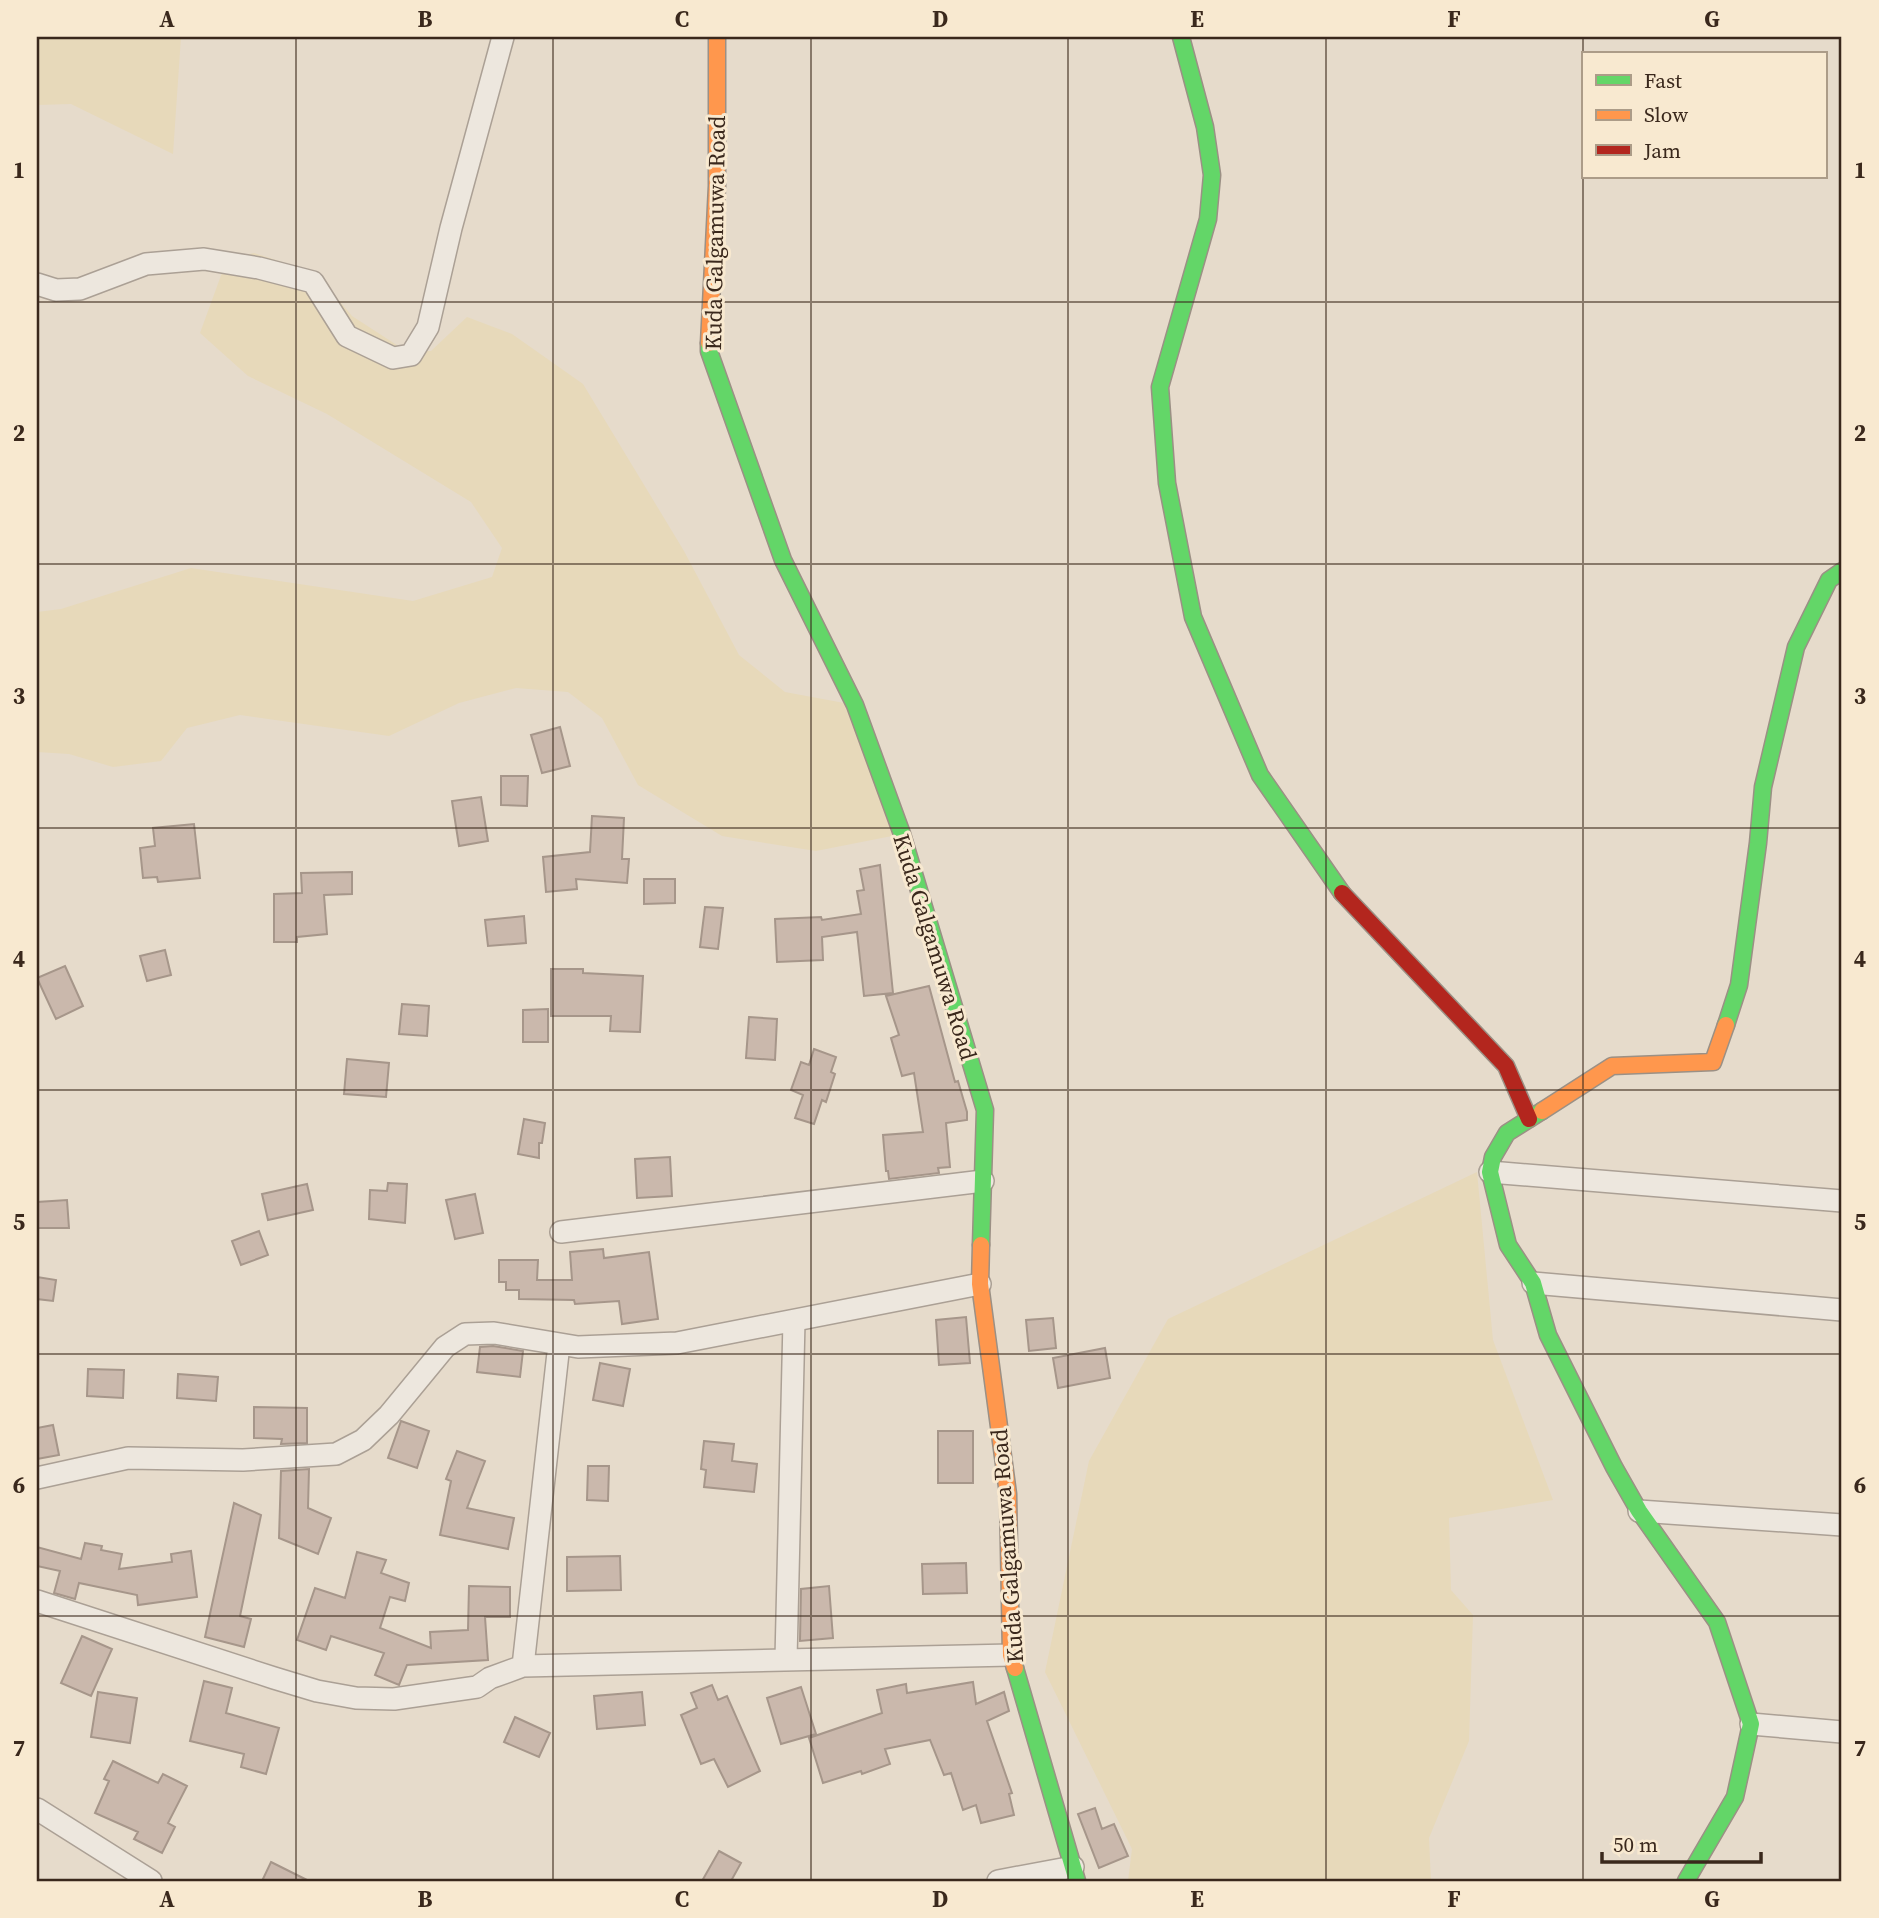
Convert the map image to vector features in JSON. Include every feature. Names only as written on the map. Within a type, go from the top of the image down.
[{"type":"street","points":[[37,284],[56,290],[80,289],[146,264],[204,259],[259,268],[313,282],[347,336],[393,358],[411,355],[428,327],[451,228],[503,37]]},
{"type":"street","name":"Kuda Galgamuwa Road","points":[[717,37],[717,186],[709,351],[783,560],[855,705],[902,834],[985,1110],[980,1284],[1008,1494],[1011,1655],[1075,1874]]},
{"type":"street","points":[[1181,37],[1205,127],[1212,175],[1208,219],[1160,387],[1167,483],[1193,617],[1260,775],[1344,896],[1506,1066],[1529,1119]]},
{"type":"street","points":[[1686,1881],[1735,1797],[1751,1724],[1717,1622],[1639,1511],[1588,1418],[1548,1335],[1533,1283],[1508,1245],[1490,1172],[1493,1157],[1507,1133],[1612,1066],[1713,1062],[1738,985],[1763,788],[1796,647],[1829,580],[1842,572]]},
{"type":"street","points":[[1490,1172],[1842,1201]]},
{"type":"street","points":[[561,1232],[983,1181]]},
{"type":"street","points":[[1533,1283],[1842,1310]]},
{"type":"street","points":[[37,1478],[128,1458],[243,1460],[336,1454],[363,1440],[389,1415],[446,1347],[465,1334],[494,1333],[578,1346],[677,1343],[980,1284]]},
{"type":"street","points":[[786,1659],[794,1321]]},
{"type":"street","points":[[523,1666],[559,1344]]},
{"type":"street","points":[[1639,1511],[1842,1525]]},
{"type":"street","points":[[37,1601],[274,1678],[317,1691],[356,1698],[394,1699],[477,1687],[490,1678],[523,1666],[1011,1655]]},
{"type":"street","points":[[1751,1724],[1842,1732]]},
{"type":"street","points":[[37,1809],[151,1881]]},
{"type":"street","points":[[998,1881],[1075,1874]]},
{"type":"shaded area","points":[[37,37],[181,37],[173,154],[71,104],[37,105]]},
{"type":"shaded area","points":[[254,253],[316,273],[352,316],[406,351],[431,351],[467,317],[512,334],[583,384],[684,551],[739,655],[785,692],[855,705],[902,834],[816,851],[722,836],[638,785],[602,718],[568,692],[516,688],[459,703],[389,736],[240,715],[187,728],[161,761],[113,767],[69,754],[37,752],[37,612],[61,609],[191,568],[413,601],[492,577],[502,548],[471,502],[327,414],[248,376],[200,333],[227,259]]},
{"type":"shaded area","points":[[1477,1172],[1493,1340],[1553,1500],[1449,1518],[1451,1590],[1473,1615],[1469,1741],[1429,1838],[1431,1881],[1128,1881],[1132,1849],[1045,1672],[1089,1461],[1168,1319]]},
{"type":"building","points":[[560,727],[570,766],[542,773],[531,735]]},
{"type":"building","points":[[501,776],[528,776],[527,806],[501,805]]},
{"type":"building","points":[[481,797],[488,841],[459,846],[452,801]]},
{"type":"building","points":[[592,816],[624,818],[622,859],[629,859],[627,883],[576,879],[577,889],[546,892],[543,857],[590,852]]},
{"type":"building","points":[[194,824],[200,878],[158,882],[157,877],[143,878],[140,848],[155,846],[153,828]]},
{"type":"building","points":[[880,865],[893,993],[864,996],[857,932],[822,937],[823,960],[777,962],[775,919],[821,917],[822,920],[861,914],[857,891],[864,890],[860,869]]},
{"type":"building","points":[[352,872],[352,894],[324,895],[327,934],[297,937],[297,942],[274,942],[274,894],[302,893],[301,873]]},
{"type":"building","points":[[644,879],[675,879],[675,903],[644,904]]},
{"type":"building","points":[[705,907],[723,908],[718,949],[700,947]]},
{"type":"building","points":[[524,916],[526,943],[488,946],[485,920]]},
{"type":"building","points":[[165,950],[171,975],[147,981],[140,956]]},
{"type":"building","points":[[65,966],[83,1006],[56,1019],[37,978]]},
{"type":"building","points":[[551,969],[583,969],[583,973],[643,976],[640,1032],[610,1031],[611,1016],[551,1016]]},
{"type":"building","points":[[929,986],[955,1082],[958,1081],[967,1112],[967,1120],[946,1123],[950,1167],[938,1168],[939,1173],[889,1179],[883,1135],[923,1132],[914,1073],[902,1076],[891,1038],[899,1035],[886,996]]},
{"type":"building","points":[[402,1004],[429,1006],[427,1036],[399,1034]]},
{"type":"building","points":[[548,1009],[548,1042],[523,1042],[523,1010]]},
{"type":"building","points":[[749,1017],[777,1019],[775,1060],[746,1058]]},
{"type":"building","points":[[814,1049],[836,1057],[831,1072],[835,1074],[826,1102],[822,1100],[814,1124],[795,1118],[803,1095],[791,1090],[801,1062],[809,1065]]},
{"type":"building","points":[[347,1059],[389,1063],[386,1097],[344,1094]]},
{"type":"building","points":[[524,1119],[545,1123],[542,1143],[539,1143],[539,1158],[518,1154]]},
{"type":"building","points":[[670,1157],[672,1196],[637,1198],[635,1159]]},
{"type":"building","points":[[388,1183],[407,1184],[405,1223],[369,1219],[370,1190],[387,1191]]},
{"type":"building","points":[[307,1184],[313,1210],[268,1220],[262,1194]]},
{"type":"building","points":[[475,1194],[483,1233],[455,1239],[446,1200]]},
{"type":"building","points":[[67,1200],[69,1228],[37,1228],[37,1202]]},
{"type":"building","points":[[259,1231],[268,1255],[241,1265],[232,1241]]},
{"type":"building","points":[[603,1249],[604,1258],[649,1252],[658,1319],[622,1324],[619,1301],[575,1304],[574,1300],[519,1299],[519,1290],[506,1290],[506,1282],[499,1282],[499,1260],[538,1260],[537,1280],[572,1280],[570,1252]]},
{"type":"building","points":[[37,1277],[56,1280],[53,1301],[37,1299]]},
{"type":"building","points":[[966,1317],[970,1363],[939,1365],[936,1320]]},
{"type":"building","points":[[1053,1318],[1056,1348],[1029,1351],[1026,1320]]},
{"type":"building","points":[[493,1346],[523,1351],[520,1377],[477,1372],[480,1347]]},
{"type":"building","points":[[1105,1348],[1110,1378],[1058,1388],[1053,1358]]},
{"type":"building","points":[[600,1363],[630,1369],[623,1406],[593,1400]]},
{"type":"building","points":[[88,1369],[124,1370],[123,1398],[87,1396]]},
{"type":"building","points":[[178,1374],[218,1377],[216,1401],[177,1398]]},
{"type":"building","points":[[254,1407],[307,1408],[307,1443],[281,1444],[282,1439],[254,1438]]},
{"type":"building","points":[[401,1421],[429,1431],[417,1468],[388,1458]]},
{"type":"building","points":[[53,1425],[59,1455],[37,1459],[37,1428]]},
{"type":"building","points":[[938,1431],[973,1431],[973,1483],[938,1483]]},
{"type":"building","points":[[704,1441],[734,1444],[732,1461],[757,1464],[754,1492],[704,1487],[706,1470],[701,1469]]},
{"type":"building","points":[[457,1451],[485,1461],[467,1508],[514,1518],[508,1549],[440,1535],[451,1481],[446,1479]]},
{"type":"building","points":[[588,1466],[609,1466],[608,1501],[587,1500]]},
{"type":"building","points":[[309,1469],[308,1508],[331,1518],[318,1554],[279,1538],[281,1471]]},
{"type":"building","points":[[234,1503],[261,1515],[240,1616],[251,1619],[244,1647],[205,1637]]},
{"type":"building","points":[[85,1543],[102,1546],[101,1550],[122,1554],[119,1569],[172,1562],[171,1554],[191,1551],[197,1597],[138,1605],[137,1595],[79,1583],[75,1599],[54,1593],[60,1571],[37,1566],[37,1547],[81,1559]]},
{"type":"building","points":[[357,1552],[386,1560],[381,1573],[409,1583],[405,1601],[390,1597],[380,1628],[431,1648],[430,1632],[468,1630],[469,1586],[510,1587],[510,1617],[485,1617],[488,1660],[407,1665],[399,1685],[375,1675],[384,1653],[331,1636],[326,1650],[297,1640],[315,1588],[345,1598]]},
{"type":"building","points":[[620,1556],[621,1590],[567,1591],[567,1557]]},
{"type":"building","points":[[966,1563],[967,1593],[923,1594],[922,1564]]},
{"type":"building","points":[[829,1586],[833,1638],[800,1641],[801,1589]]},
{"type":"building","points":[[82,1636],[112,1649],[91,1696],[61,1683]]},
{"type":"building","points":[[204,1681],[232,1688],[226,1713],[279,1728],[266,1774],[241,1767],[244,1754],[190,1741]]},
{"type":"building","points":[[973,1682],[976,1704],[1004,1692],[1009,1711],[987,1721],[1012,1793],[1009,1794],[1014,1815],[981,1823],[976,1805],[963,1810],[951,1773],[944,1775],[930,1740],[885,1749],[890,1764],[823,1783],[809,1738],[882,1713],[877,1690],[906,1684],[907,1693]]},
{"type":"building","points":[[712,1685],[718,1700],[727,1696],[760,1771],[728,1787],[714,1759],[701,1764],[681,1715],[697,1708],[691,1693]]},
{"type":"building","points":[[801,1687],[816,1734],[781,1744],[767,1698]]},
{"type":"building","points":[[98,1692],[137,1698],[130,1743],[91,1737]]},
{"type":"building","points":[[642,1692],[645,1725],[597,1729],[594,1696]]},
{"type":"building","points":[[515,1717],[550,1733],[539,1757],[504,1742]]},
{"type":"building","points":[[113,1761],[158,1783],[163,1774],[187,1786],[168,1823],[175,1827],[162,1853],[134,1839],[138,1832],[95,1813],[109,1781],[104,1779]]},
{"type":"building","points":[[1095,1808],[1102,1829],[1114,1824],[1128,1856],[1099,1868],[1078,1814]]},
{"type":"building","points":[[719,1851],[741,1863],[731,1881],[702,1881]]},
{"type":"building","points":[[271,1862],[309,1881],[262,1881]]},
{"type":"traffic: fast","points":[[1181,37],[1205,127],[1212,175],[1208,219],[1160,387],[1167,483],[1193,617],[1260,775],[1342,893]]},
{"type":"traffic: fast","points":[[709,343],[709,351],[783,560],[855,705],[902,834],[985,1110],[981,1245]]},
{"type":"traffic: fast","points":[[1726,1025],[1739,985],[1763,787],[1796,647],[1829,580],[1842,571]]},
{"type":"traffic: fast","points":[[1542,1111],[1507,1133],[1493,1157],[1490,1172],[1508,1245],[1533,1283],[1548,1335],[1614,1467],[1639,1511],[1717,1622],[1751,1724],[1735,1797],[1686,1881]]},
{"type":"traffic: fast","points":[[1015,1668],[1077,1881]]},
{"type":"traffic: slow","points":[[709,343],[717,186],[717,37]]},
{"type":"traffic: slow","points":[[1542,1111],[1612,1066],[1713,1062],[1726,1025]]},
{"type":"traffic: slow","points":[[981,1245],[980,1284],[1008,1494],[1011,1655],[1015,1668]]},
{"type":"traffic: jam","points":[[1342,893],[1506,1066],[1529,1119]]}]
